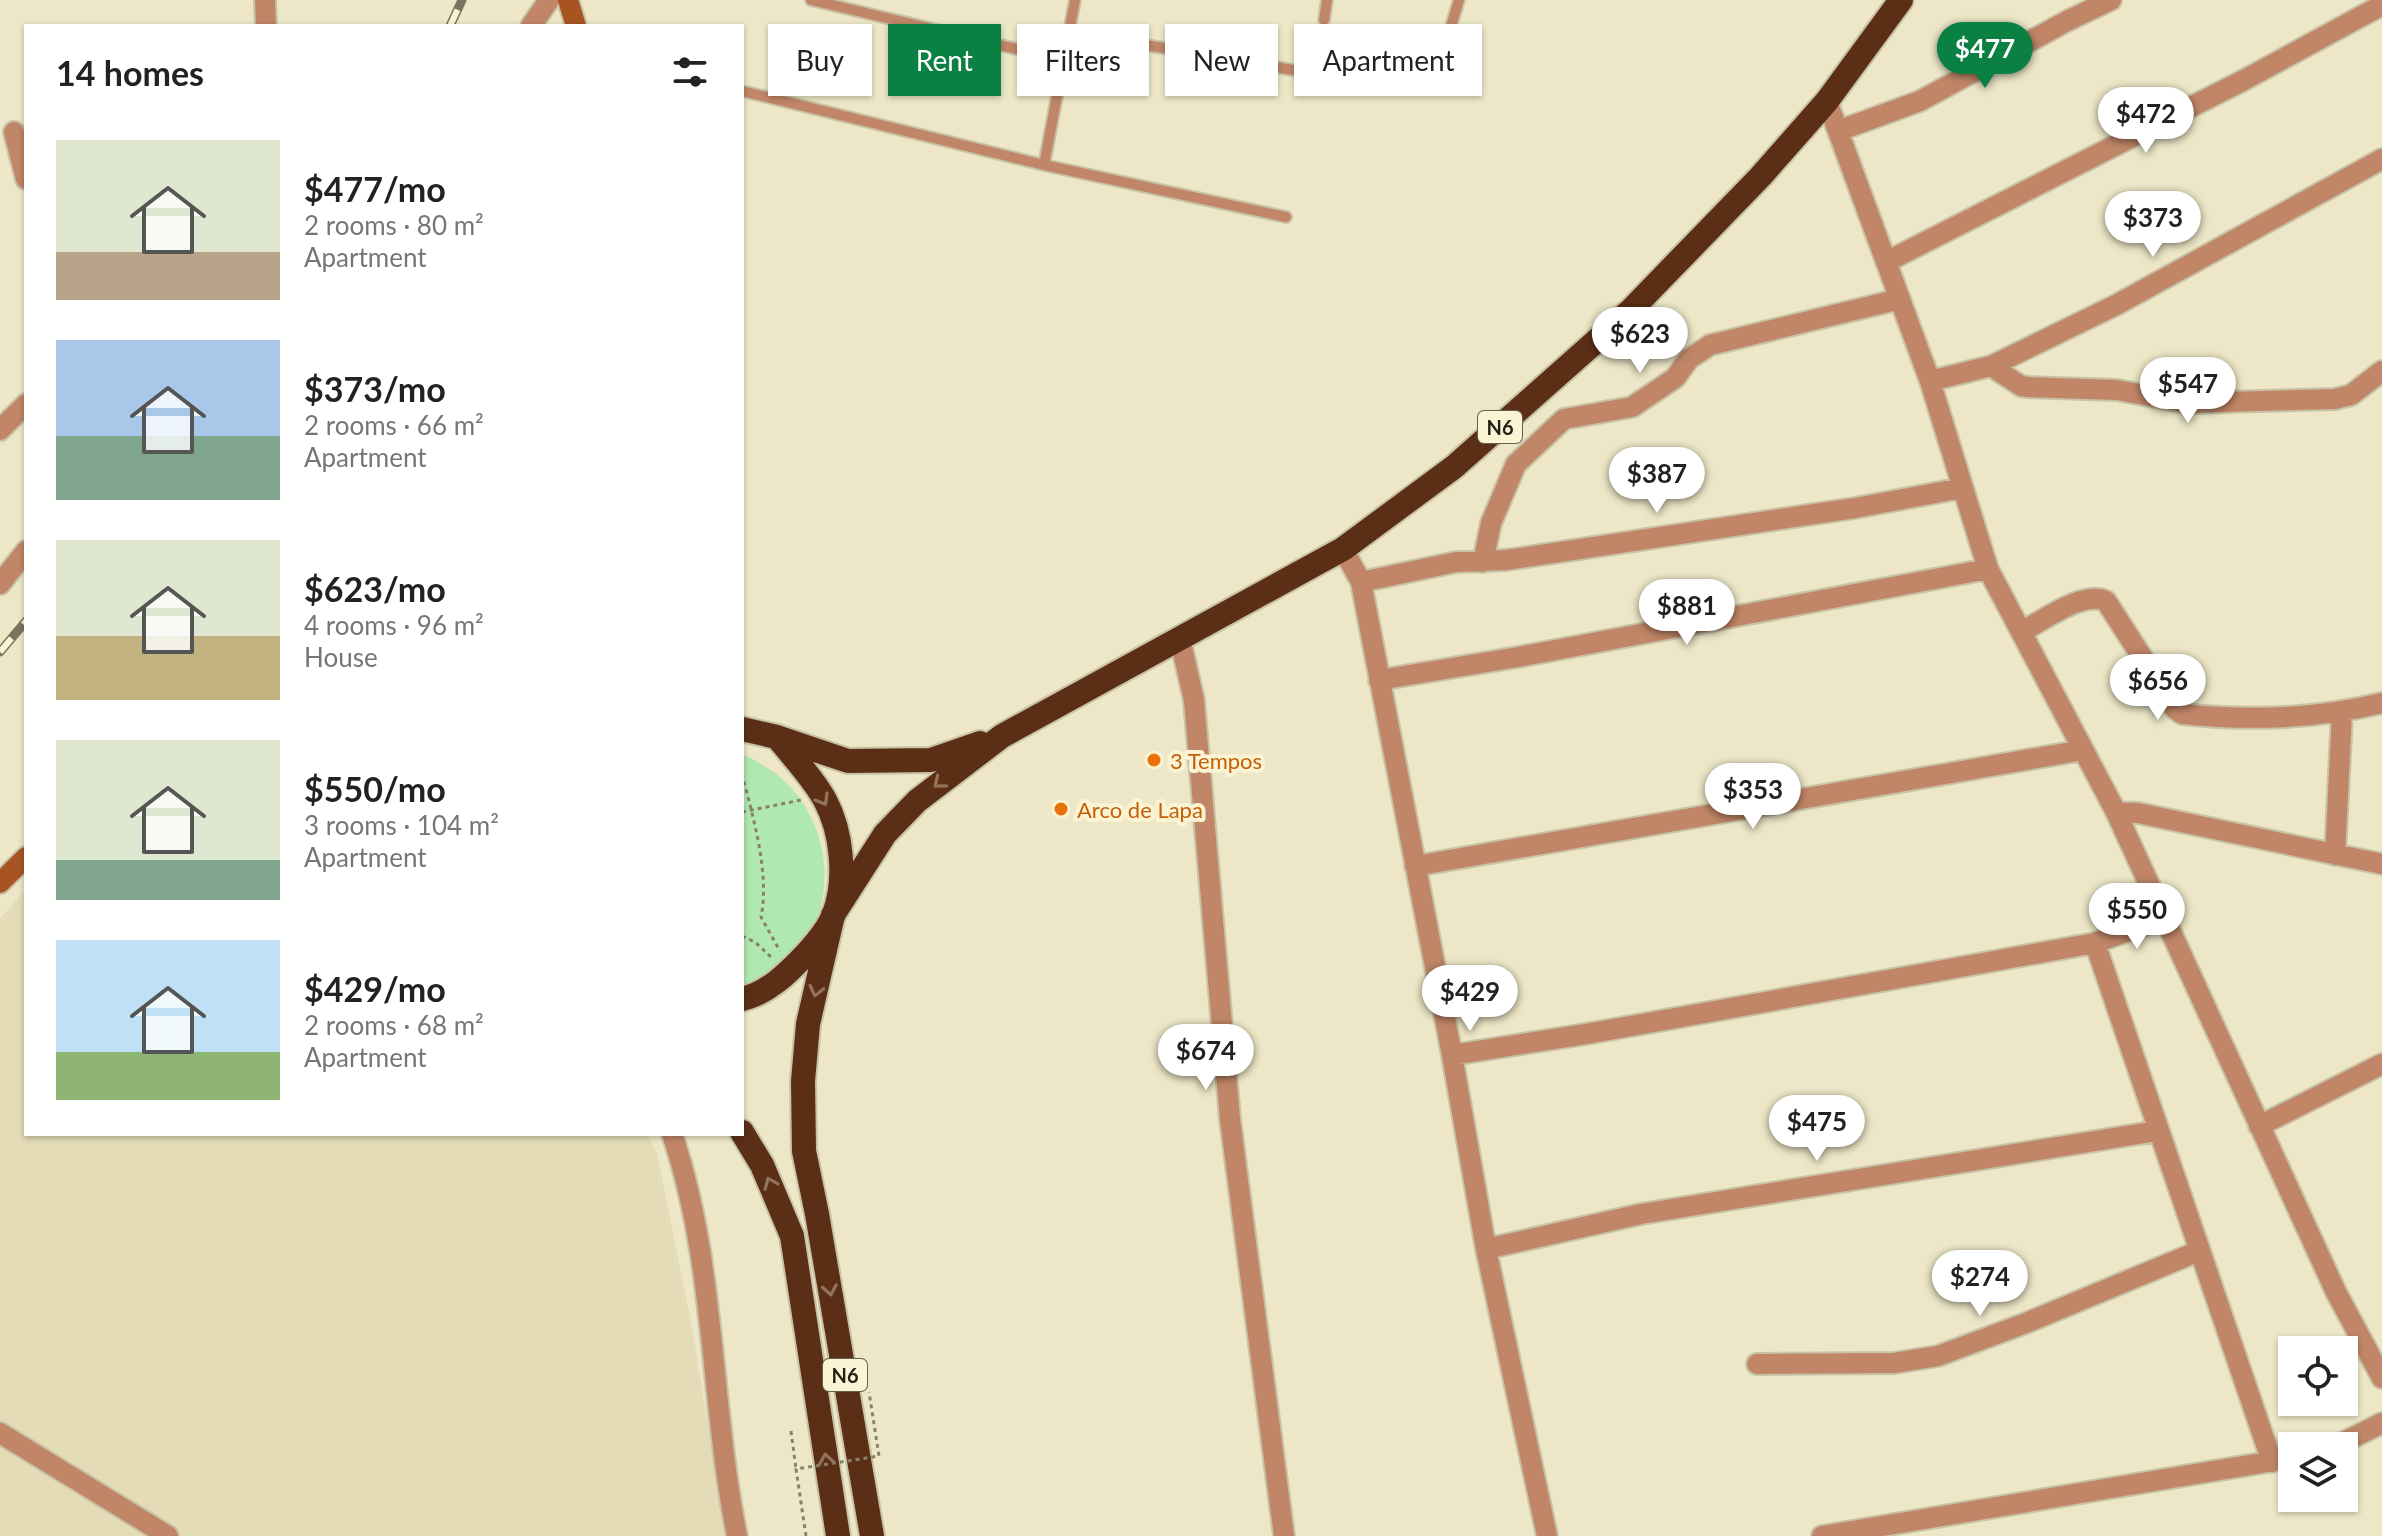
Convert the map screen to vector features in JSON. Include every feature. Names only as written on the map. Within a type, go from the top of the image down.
[{"type":"highway","name":"N6","points":[[744,998],[783,979],[810,950],[885,834],[917,801],[1002,736],[1343,549],[1454,467],[1589,350],[1750,187],[1827,101],[1901,0]]},
{"type":"highway","name":"N6","points":[[754,730],[848,761],[931,760],[1002,736]]},
{"type":"highway","name":"N6","points":[[754,730],[825,799],[836,829],[841,861],[840,887],[808,1024],[803,1081],[804,1151],[872,1536]]},
{"type":"highway","name":"N6","points":[[744,1135],[762,1165],[792,1236],[838,1536]]},
{"type":"street","points":[[265,0],[266,24]]},
{"type":"street","points":[[532,24],[549,0]]},
{"type":"street","points":[[568,0],[575,24]]},
{"type":"street","points":[[581,0],[585,24]]},
{"type":"street","points":[[1838,131],[1920,101],[2111,0]]},
{"type":"street","points":[[1886,262],[2244,80],[2382,5]]},
{"type":"street","points":[[1827,101],[1930,381],[1988,569],[2116,812],[2336,1292],[2382,1378]]},
{"type":"street","points":[[14,132],[24,171]]},
{"type":"street","points":[[1930,381],[1991,366],[2116,305],[2382,159]]},
{"type":"street","points":[[1483,562],[1491,523],[1516,464],[1564,419],[1632,407],[1675,378],[1689,359],[1710,345],[1900,299]]},
{"type":"street","points":[[1991,366],[2021,386],[2117,390],[2188,403],[2335,399],[2351,395],[2382,371]]},
{"type":"street","points":[[0,430],[24,406]]},
{"type":"street","points":[[1361,582],[1456,562],[1483,562],[1855,508],[1962,488]]},
{"type":"street","points":[[1343,549],[1361,582],[1486,1249],[1547,1536]]},
{"type":"street","points":[[0,584],[24,554]]},
{"type":"street","points":[[1379,680],[1988,569]]},
{"type":"street","points":[[2021,632],[2084,598],[2097,597],[2106,601],[2176,710],[2182,714],[2271,718],[2342,713],[2382,703]]},
{"type":"street","points":[[1180,639],[1194,700],[1230,1119],[1284,1536]]},
{"type":"street","points":[[2335,855],[2342,713]]},
{"type":"street","points":[[1415,866],[2083,750]]},
{"type":"street","points":[[2116,812],[2138,813],[2382,864]]},
{"type":"street","points":[[0,883],[24,859]]},
{"type":"street","points":[[1452,1055],[2095,943],[2164,918]]},
{"type":"street","points":[[2095,943],[2199,1251],[2278,1450]]},
{"type":"street","points":[[2259,1126],[2382,1064]]},
{"type":"street","points":[[1486,1249],[1641,1214],[2157,1131]]},
{"type":"street","points":[[673,1136],[697,1234],[737,1536]]},
{"type":"street","points":[[1757,1364],[1894,1363],[1938,1356],[2199,1251]]},
{"type":"street","points":[[2358,1435],[2382,1423]]},
{"type":"street","points":[[0,1433],[168,1536]]},
{"type":"street","points":[[1822,1536],[2278,1461]]},
{"type":"lane","points":[[811,0],[1017,49]]},
{"type":"lane","points":[[1070,24],[1075,0]]},
{"type":"lane","points":[[1324,20],[1327,0]]},
{"type":"lane","points":[[1149,46],[1299,71],[1422,83],[1435,79],[1459,0]]},
{"type":"lane","points":[[744,91],[1044,165],[1286,217]]},
{"type":"lane","points":[[1044,165],[1056,96]]},
{"type":"path","points":[[744,782],[765,895],[761,917],[780,951],[781,959]]},
{"type":"path","points":[[744,812],[801,800],[825,799]]},
{"type":"path","points":[[744,937],[755,942],[774,959]]},
{"type":"path","points":[[796,1469],[879,1456],[869,1392]]},
{"type":"path","points":[[791,1431],[806,1536]]},
{"type":"shaded area","points":[[24,891],[24,1136],[648,1136],[657,1153],[692,1327],[725,1536],[0,1536],[0,919]]},
{"type":"green space","points":[[744,756],[769,769],[802,801],[813,821],[824,865],[820,911],[811,932],[798,951],[744,990]]},
{"type":"railway","points":[[451,24],[462,0]]},
{"type":"railway","points":[[0,652],[24,623]]},
{"type":"place","name":"3 Tempos","points":[[1154,760]]},
{"type":"place","name":"Arco de Lapa","points":[[1061,809]]}]
